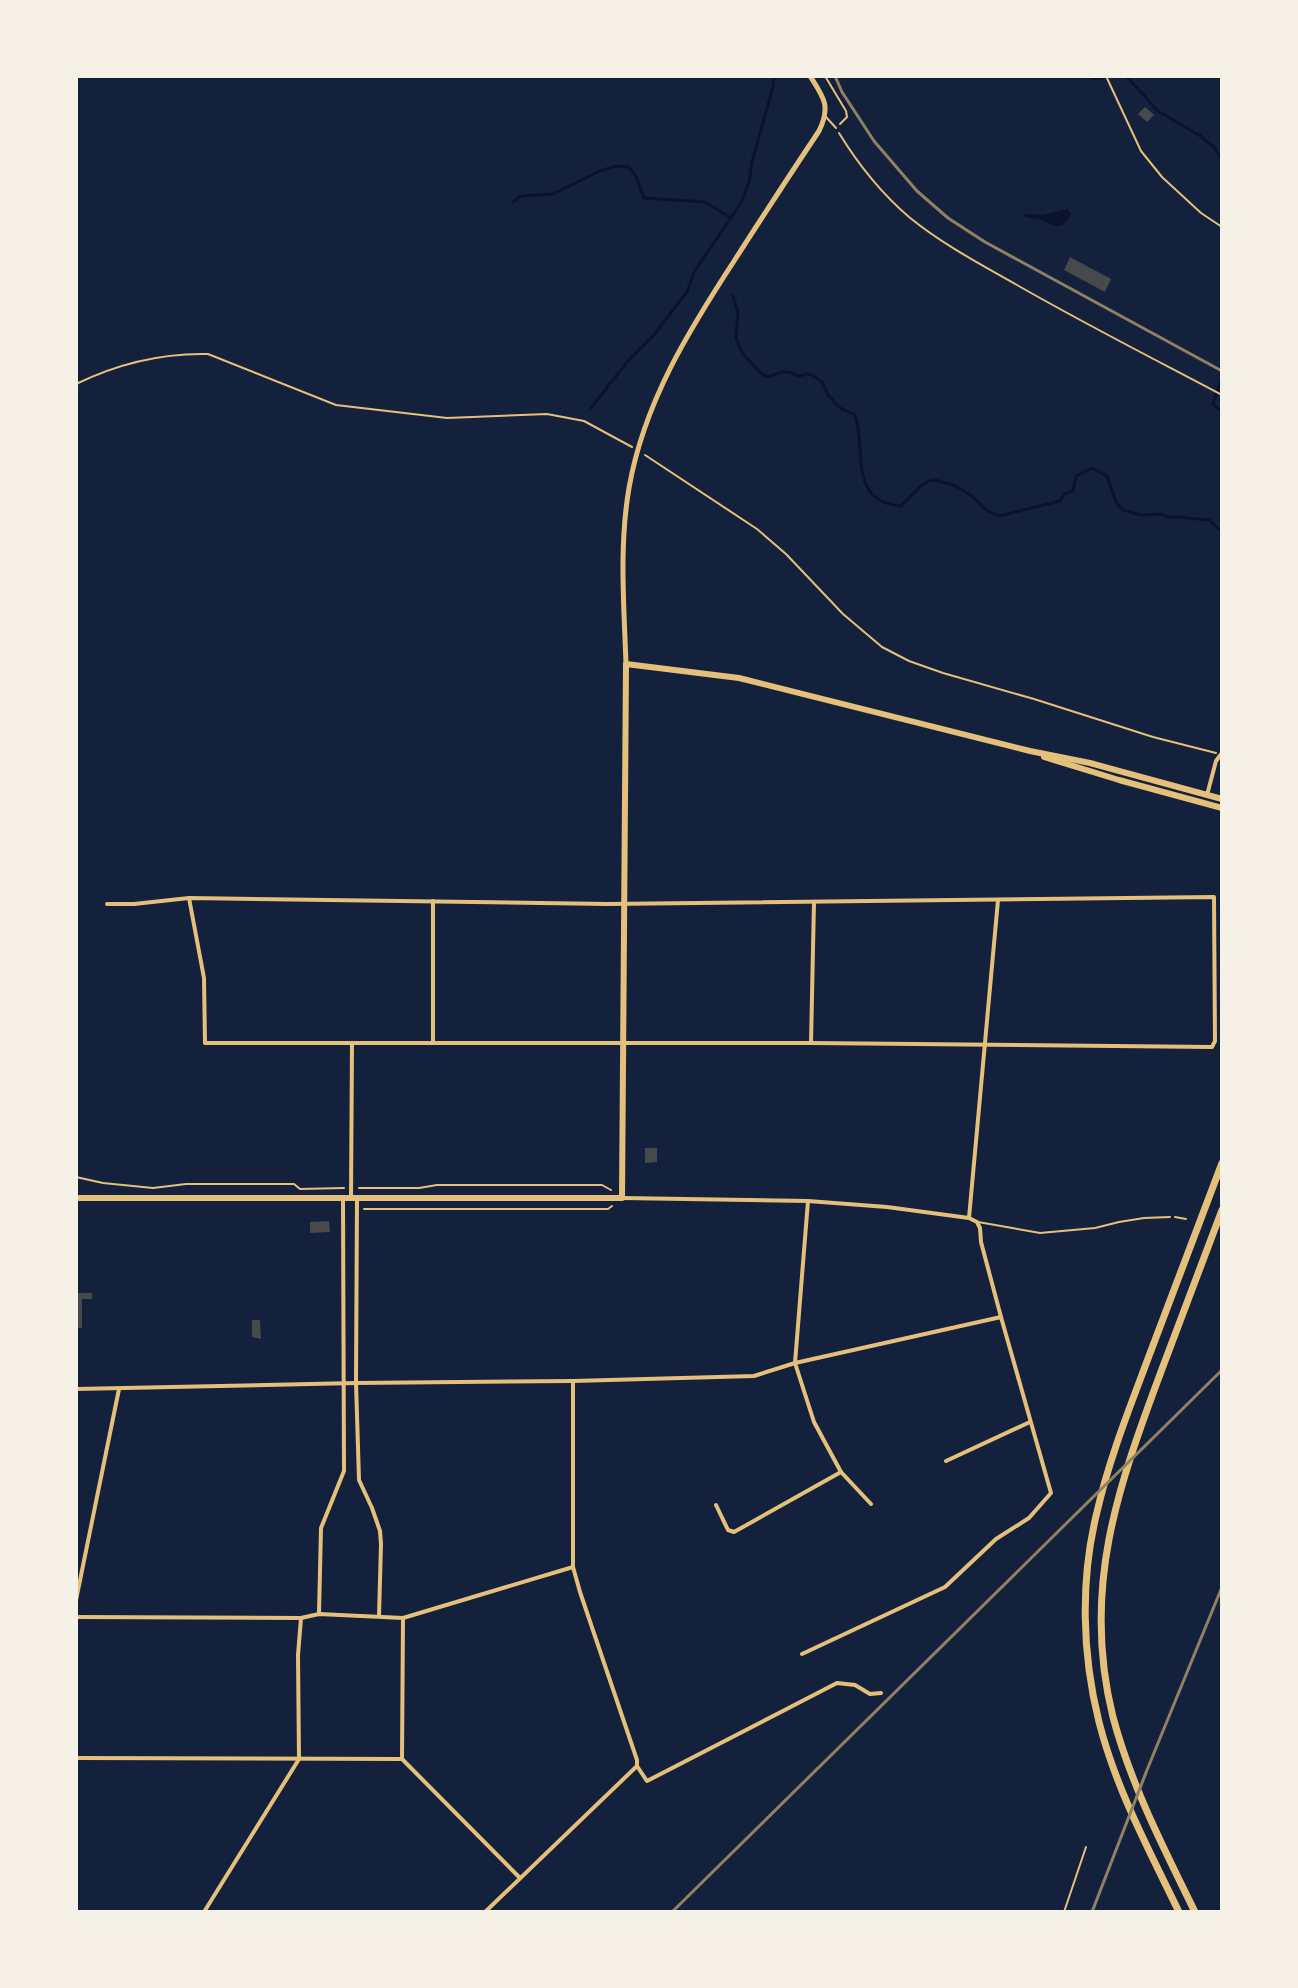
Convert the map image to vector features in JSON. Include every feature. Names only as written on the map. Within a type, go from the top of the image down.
[{"type":"main road","points":[[76,1198],[622,1198],[626,664],[739,678],[1030,751],[1057,762],[1206,800],[1222,808]]},
{"type":"main road","points":[[1206,800],[1222,799]]},
{"type":"main road","points":[[1179,1912],[1111,1765],[1092,1690],[1087,1648],[1086,1583],[1092,1533],[1103,1490],[1222,1163]]},
{"type":"main road","points":[[1195,1912],[1124,1752],[1108,1692],[1102,1638],[1102,1588],[1108,1538],[1117,1500],[1148,1407],[1222,1210]]},
{"type":"street","points":[[626,664],[624,527],[629,486],[638,451],[654,400],[692,325],[826,117],[824,101],[810,76]]},
{"type":"street","points":[[1206,800],[1221,753]]},
{"type":"street","points":[[107,904],[189,898],[624,903],[1214,897],[1215,1041],[1212,1047],[811,1043],[205,1043],[204,978],[189,898]]},
{"type":"street","points":[[969,1218],[998,900]]},
{"type":"street","points":[[433,901],[433,1043]]},
{"type":"street","points":[[811,1043],[814,902]]},
{"type":"street","points":[[319,1614],[321,1528],[344,1471],[352,1043]]},
{"type":"street","points":[[622,1198],[808,1201],[887,1207],[969,1218],[977,1222],[980,1228],[1001,1317],[1051,1493],[1029,1518],[996,1539],[945,1587],[802,1654]]},
{"type":"street","points":[[350,1199],[359,1480],[380,1531],[379,1616]]},
{"type":"street","points":[[808,1201],[795,1363],[814,1422],[841,1472],[871,1504]]},
{"type":"street","points":[[76,1389],[754,1376],[795,1363],[1001,1317]]},
{"type":"street","points":[[573,1381],[573,1567],[637,1766],[647,1781],[837,1683],[855,1685],[870,1694],[881,1693]]},
{"type":"street","points":[[76,1600],[119,1389]]},
{"type":"street","points":[[946,1461],[1030,1422]]},
{"type":"street","points":[[716,1505],[728,1530],[734,1532],[841,1472]]},
{"type":"street","points":[[76,1617],[301,1618],[319,1614],[403,1618],[573,1567]]},
{"type":"street","points":[[204,1912],[299,1759],[298,1655],[301,1618]]},
{"type":"street","points":[[403,1618],[402,1759],[520,1878]]},
{"type":"street","points":[[76,1758],[402,1759]]},
{"type":"street","points":[[485,1912],[637,1766]]},
{"type":"lane","points":[[1106,76],[1141,151],[1162,177],[1201,213],[1222,227]]},
{"type":"lane","points":[[826,117],[836,128]]},
{"type":"lane","points":[[977,1222],[1040,1233],[1170,1217]]},
{"type":"lane","points":[[1064,1912],[1086,1847]]},
{"type":"path","points":[[825,76],[846,111],[847,117],[836,128],[866,174],[909,217],[949,245],[1031,293],[1222,395]]},
{"type":"path","points":[[76,384],[109,370],[148,359],[208,354],[336,405],[447,418],[547,414],[584,421],[638,451],[757,529],[786,554],[843,614],[882,647],[943,673],[1153,737],[1221,753]]},
{"type":"path","points":[[76,1177],[153,1188],[186,1184],[294,1184],[300,1189],[342,1188]]},
{"type":"path","points":[[350,1188],[602,1185],[608,1188]]},
{"type":"path","points":[[364,1209],[608,1209]]},
{"type":"path","points":[[1170,1217],[1186,1219]]},
{"type":"water","points":[[1068,209],[1071,214],[1060,226],[1025,217],[1025,214],[1042,215]]},
{"type":"building","points":[[1145,107],[1154,115],[1147,122],[1138,114]]},
{"type":"building","points":[[1070,257],[1111,279],[1105,292],[1064,270]]},
{"type":"building","points":[[645,1148],[657,1148],[657,1162],[645,1163]]},
{"type":"building","points":[[329,1221],[330,1232],[310,1233],[310,1222]]},
{"type":"building","points":[[76,1293],[92,1293],[92,1299],[82,1299],[82,1328],[76,1328]]},
{"type":"building","points":[[252,1320],[260,1320],[261,1339],[252,1337]]},
{"type":"waterway","points":[[591,408],[687,292],[694,272],[741,203],[749,183],[774,76]]},
{"type":"waterway","points":[[1083,76],[1099,79],[1110,76]]},
{"type":"waterway","points":[[1126,76],[1158,111],[1199,135],[1215,148],[1222,160]]},
{"type":"waterway","points":[[513,202],[521,196],[553,194],[616,166],[629,167],[644,198],[705,202],[731,218]]},
{"type":"waterway","points":[[733,296],[738,312],[736,338],[739,346],[763,375],[768,377],[782,372],[812,375],[822,382],[828,395],[840,408],[855,415],[862,472],[873,495],[884,502],[901,506],[921,486],[935,480],[956,486],[999,516],[1060,501],[1064,494],[1073,491],[1076,476],[1092,468],[1107,476],[1116,502],[1123,510],[1141,515],[1161,514],[1209,520],[1222,532]]},
{"type":"waterway","points":[[1222,378],[1213,404],[1222,412]]},
{"type":"railway","points":[[835,76],[874,141],[917,191],[948,218],[985,242],[1222,371]]},
{"type":"railway","points":[[672,1912],[1222,1370]]},
{"type":"railway","points":[[1092,1912],[1222,1587]]}]
